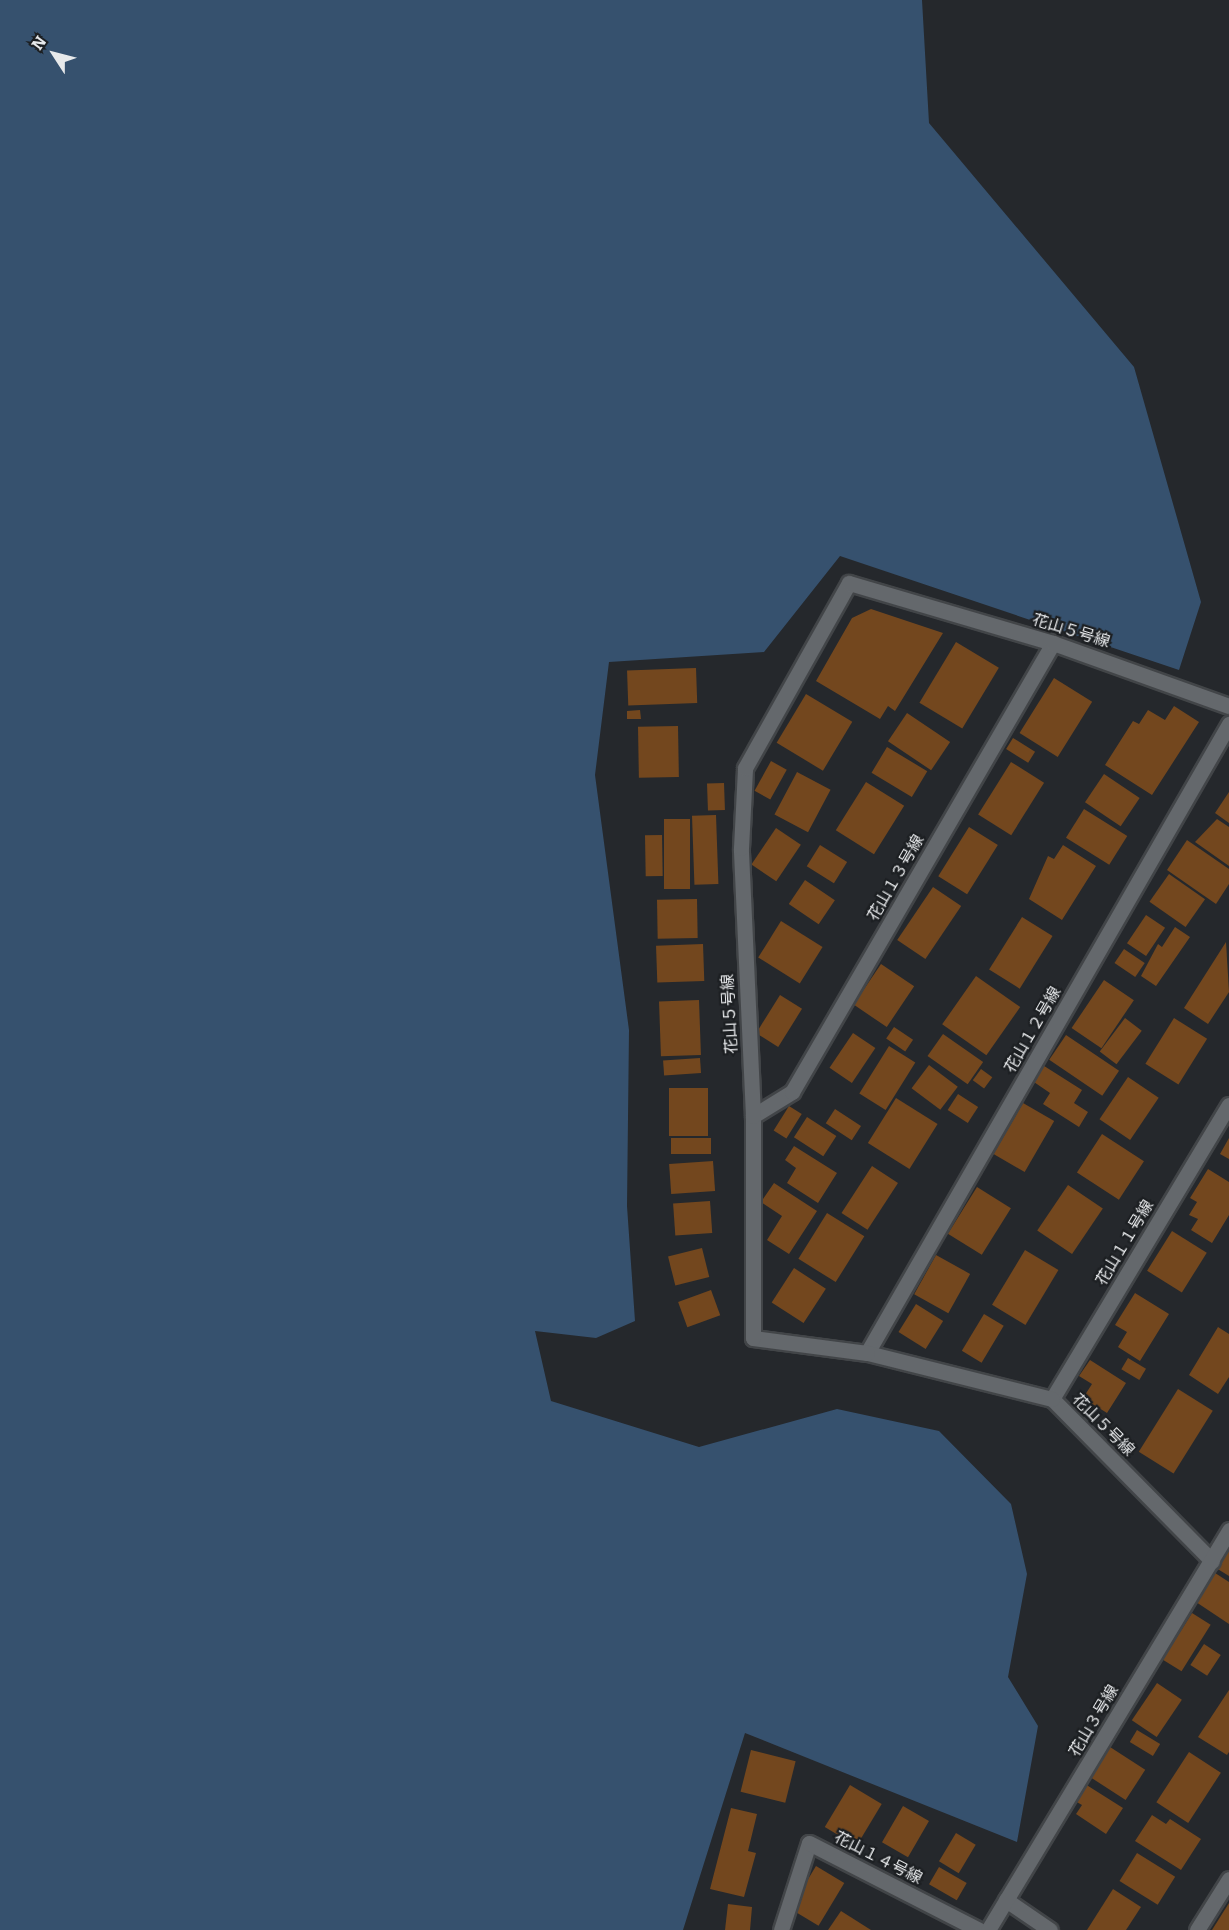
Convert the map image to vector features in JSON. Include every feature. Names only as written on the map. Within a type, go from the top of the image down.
[{"type":"street","name":"花山５号線","points":[[1212,1561],[1052,1399],[867,1353],[753,1338],[753,1116],[741,848],[745,768],[849,583],[1053,643],[1229,706]]},
{"type":"street","name":"花山１３号線","points":[[753,1116],[792,1092],[1053,643]]},
{"type":"street","name":"花山１２号線","points":[[867,1353],[1229,724]]},
{"type":"street","name":"花山１１号線","points":[[1052,1399],[1229,1105]]},
{"type":"street","name":"花山３号線","points":[[988,1930],[1229,1530]]},
{"type":"street","name":"花山１４号線","points":[[781,1930],[809,1843],[979,1930]]},
{"type":"street","points":[[1197,1930],[1229,1879]]},
{"type":"street","points":[[1006,1900],[1050,1930]]},
{"type":"shaded area","points":[[0,0],[922,0],[929,123],[1134,367],[1201,602],[1179,670],[840,556],[764,652],[609,662],[595,775],[629,1030],[627,1206],[635,1321],[596,1338],[535,1331],[551,1401],[699,1447],[837,1409],[939,1431],[1011,1504],[1027,1574],[1008,1677],[1038,1726],[1017,1842],[745,1733],[683,1930],[0,1930]]},
{"type":"building","points":[[871,609],[943,633],[895,711],[888,706],[880,719],[816,681],[852,618]]},
{"type":"building","points":[[956,642],[999,668],[962,729],[919,703]]},
{"type":"building","points":[[696,668],[697,703],[628,705],[627,670]]},
{"type":"building","points":[[1054,678],[1092,702],[1058,757],[1020,733]]},
{"type":"building","points":[[806,694],[852,722],[823,771],[777,743]]},
{"type":"building","points":[[1174,706],[1199,722],[1152,795],[1105,765],[1133,721],[1139,724],[1148,710],[1165,720]]},
{"type":"building","points":[[640,710],[641,719],[627,719],[627,711]]},
{"type":"building","points":[[907,713],[950,742],[931,770],[888,741]]},
{"type":"building","points":[[678,726],[679,777],[639,778],[638,727]]},
{"type":"building","points":[[1013,738],[1035,752],[1028,763],[1006,749]]},
{"type":"building","points":[[887,747],[927,771],[912,797],[872,773]]},
{"type":"building","points":[[771,761],[787,770],[770,799],[755,791]]},
{"type":"building","points":[[1011,762],[1044,783],[1011,835],[978,815]]},
{"type":"building","points":[[797,772],[831,790],[808,832],[774,814]]},
{"type":"building","points":[[1104,774],[1140,798],[1121,826],[1085,802]]},
{"type":"building","points":[[866,782],[904,806],[874,854],[836,830]]},
{"type":"building","points":[[724,783],[725,810],[708,811],[707,784]]},
{"type":"building","points":[[1229,792],[1229,823],[1215,813]]},
{"type":"building","points":[[1084,809],[1127,836],[1109,865],[1066,838]]},
{"type":"building","points":[[716,815],[718,884],[694,885],[692,816]]},
{"type":"building","points":[[664,819],[690,819],[690,889],[664,889]]},
{"type":"building","points":[[1217,819],[1229,827],[1229,866],[1195,842]]},
{"type":"building","points":[[969,827],[998,845],[967,894],[938,876]]},
{"type":"building","points":[[776,828],[801,845],[776,881],[751,864]]},
{"type":"building","points":[[645,835],[662,835],[663,876],[646,876]]},
{"type":"building","points":[[1187,840],[1229,869],[1229,884],[1216,904],[1167,870]]},
{"type":"building","points":[[820,845],[847,862],[834,883],[807,866]]},
{"type":"building","points":[[1063,845],[1096,866],[1062,920],[1029,899],[1048,856],[1054,859]]},
{"type":"building","points":[[1169,874],[1205,899],[1186,927],[1149,902]]},
{"type":"building","points":[[805,880],[835,900],[819,924],[789,904]]},
{"type":"building","points":[[933,887],[961,906],[925,959],[897,940]]},
{"type":"building","points":[[697,899],[698,938],[658,939],[657,900]]},
{"type":"building","points":[[1146,915],[1165,928],[1146,956],[1127,943]]},
{"type":"building","points":[[1022,917],[1053,936],[1020,989],[989,970]]},
{"type":"building","points":[[781,921],[823,947],[800,983],[758,957]]},
{"type":"building","points":[[1175,927],[1190,937],[1156,986],[1141,976],[1158,944],[1162,947]]},
{"type":"building","points":[[1226,942],[1229,992],[1208,1024],[1184,1008]]},
{"type":"building","points":[[703,944],[704,981],[657,983],[656,946]]},
{"type":"building","points":[[1124,949],[1145,963],[1135,977],[1114,963]]},
{"type":"building","points":[[881,964],[914,986],[887,1027],[854,1005]]},
{"type":"building","points":[[976,976],[1020,1007],[986,1055],[942,1024]]},
{"type":"building","points":[[1104,980],[1134,1000],[1101,1048],[1072,1028]]},
{"type":"building","points":[[780,995],[802,1009],[778,1047],[756,1033]]},
{"type":"building","points":[[699,1000],[701,1055],[661,1056],[659,1001]]},
{"type":"building","points":[[1125,1018],[1142,1031],[1116,1064],[1100,1052]]},
{"type":"building","points":[[1174,1018],[1207,1039],[1178,1084],[1145,1064]]},
{"type":"building","points":[[894,1027],[913,1040],[905,1051],[886,1039]]},
{"type":"building","points":[[853,1033],[875,1048],[852,1083],[830,1068]]},
{"type":"building","points":[[943,1034],[983,1062],[968,1084],[928,1056]]},
{"type":"building","points":[[1066,1035],[1119,1071],[1102,1096],[1049,1060]]},
{"type":"building","points":[[889,1046],[915,1062],[886,1110],[859,1093]]},
{"type":"building","points":[[700,1058],[701,1073],[664,1076],[663,1061]]},
{"type":"building","points":[[1041,1064],[1082,1090],[1074,1103],[1088,1112],[1079,1127],[1043,1104],[1050,1093],[1031,1080]]},
{"type":"building","points":[[929,1065],[958,1087],[940,1110],[912,1088]]},
{"type":"building","points":[[981,1069],[992,1077],[984,1089],[973,1080]]},
{"type":"building","points":[[1128,1077],[1159,1098],[1130,1140],[1099,1119]]},
{"type":"building","points":[[669,1088],[708,1088],[708,1136],[669,1136]]},
{"type":"building","points":[[958,1094],[978,1107],[968,1123],[948,1110]]},
{"type":"building","points":[[896,1098],[938,1124],[909,1169],[868,1143]]},
{"type":"building","points":[[1023,1103],[1054,1121],[1025,1172],[994,1154]]},
{"type":"building","points":[[789,1106],[802,1114],[786,1139],[774,1131]]},
{"type":"building","points":[[835,1109],[861,1126],[852,1140],[826,1123]]},
{"type":"building","points":[[807,1117],[836,1136],[823,1156],[794,1137]]},
{"type":"building","points":[[1102,1134],[1144,1161],[1119,1200],[1077,1173]]},
{"type":"building","points":[[671,1138],[711,1138],[711,1154],[671,1154]]},
{"type":"building","points":[[1229,1138],[1229,1159],[1220,1154]]},
{"type":"building","points":[[794,1146],[837,1173],[818,1203],[787,1183],[796,1168],[785,1160]]},
{"type":"building","points":[[713,1161],[715,1191],[671,1194],[669,1164]]},
{"type":"building","points":[[872,1166],[898,1183],[867,1230],[842,1213]]},
{"type":"building","points":[[1208,1169],[1229,1182],[1229,1215],[1212,1243],[1191,1230],[1198,1219],[1189,1215],[1197,1202],[1190,1198]]},
{"type":"building","points":[[774,1183],[817,1211],[789,1254],[767,1240],[782,1216],[761,1202]]},
{"type":"building","points":[[1068,1185],[1103,1208],[1072,1254],[1037,1231]]},
{"type":"building","points":[[977,1187],[1011,1208],[982,1255],[948,1234]]},
{"type":"building","points":[[710,1201],[712,1233],[675,1236],[673,1204]]},
{"type":"building","points":[[827,1213],[864,1236],[836,1282],[798,1259]]},
{"type":"building","points":[[1172,1231],[1207,1253],[1182,1293],[1147,1271]]},
{"type":"building","points":[[702,1248],[709,1277],[675,1286],[668,1256]]},
{"type":"building","points":[[1025,1250],[1058,1270],[1025,1325],[992,1305]]},
{"type":"building","points":[[936,1255],[970,1274],[948,1313],[914,1294]]},
{"type":"building","points":[[794,1268],[826,1289],[804,1323],[772,1302]]},
{"type":"building","points":[[711,1290],[720,1315],[687,1327],[678,1302]]},
{"type":"building","points":[[1135,1293],[1169,1314],[1140,1361],[1118,1347],[1127,1332],[1115,1325]]},
{"type":"building","points":[[916,1304],[943,1321],[926,1349],[899,1332]]},
{"type":"building","points":[[984,1314],[1004,1326],[982,1363],[962,1351]]},
{"type":"building","points":[[1218,1327],[1229,1334],[1229,1377],[1218,1394],[1189,1375]]},
{"type":"building","points":[[1128,1358],[1146,1369],[1139,1380],[1121,1369]]},
{"type":"building","points":[[1090,1360],[1126,1383],[1107,1413],[1083,1398],[1092,1384],[1079,1376]]},
{"type":"building","points":[[1178,1389],[1213,1411],[1174,1473],[1139,1452]]},
{"type":"building","points":[[1229,1548],[1229,1576],[1216,1568]]},
{"type":"building","points":[[1212,1571],[1229,1582],[1229,1624],[1193,1600]]},
{"type":"building","points":[[1192,1613],[1211,1625],[1182,1671],[1163,1660]]},
{"type":"building","points":[[1204,1644],[1221,1655],[1207,1676],[1190,1665]]},
{"type":"building","points":[[1157,1683],[1182,1700],[1157,1737],[1132,1720]]},
{"type":"building","points":[[1229,1690],[1229,1752],[1227,1755],[1198,1737]]},
{"type":"building","points":[[1137,1730],[1160,1744],[1153,1756],[1130,1742]]},
{"type":"building","points":[[1110,1747],[1145,1770],[1126,1800],[1090,1777]]},
{"type":"building","points":[[751,1750],[796,1761],[785,1803],[741,1792]]},
{"type":"building","points":[[1189,1752],[1221,1773],[1188,1823],[1156,1802]]},
{"type":"building","points":[[1085,1784],[1123,1808],[1106,1834],[1076,1814],[1082,1805],[1075,1801]]},
{"type":"building","points":[[850,1785],[882,1804],[856,1846],[825,1827]]},
{"type":"building","points":[[903,1806],[929,1821],[908,1857],[882,1842]]},
{"type":"building","points":[[731,1808],[757,1814],[748,1851],[756,1853],[744,1897],[710,1889]]},
{"type":"building","points":[[1152,1815],[1166,1824],[1170,1819],[1201,1839],[1181,1870],[1135,1841]]},
{"type":"building","points":[[956,1833],[976,1845],[959,1873],[939,1861]]},
{"type":"building","points":[[1137,1853],[1175,1877],[1158,1905],[1120,1881]]},
{"type":"building","points":[[816,1866],[844,1883],[819,1926],[790,1909]]},
{"type":"building","points":[[939,1867],[967,1883],[957,1900],[929,1884]]},
{"type":"building","points":[[1113,1889],[1141,1907],[1126,1930],[1087,1930]]},
{"type":"building","points":[[1229,1903],[1229,1930],[1212,1930]]},
{"type":"building","points":[[728,1904],[752,1907],[750,1930],[725,1930]]},
{"type":"building","points":[[841,1911],[871,1930],[828,1930]]}]
